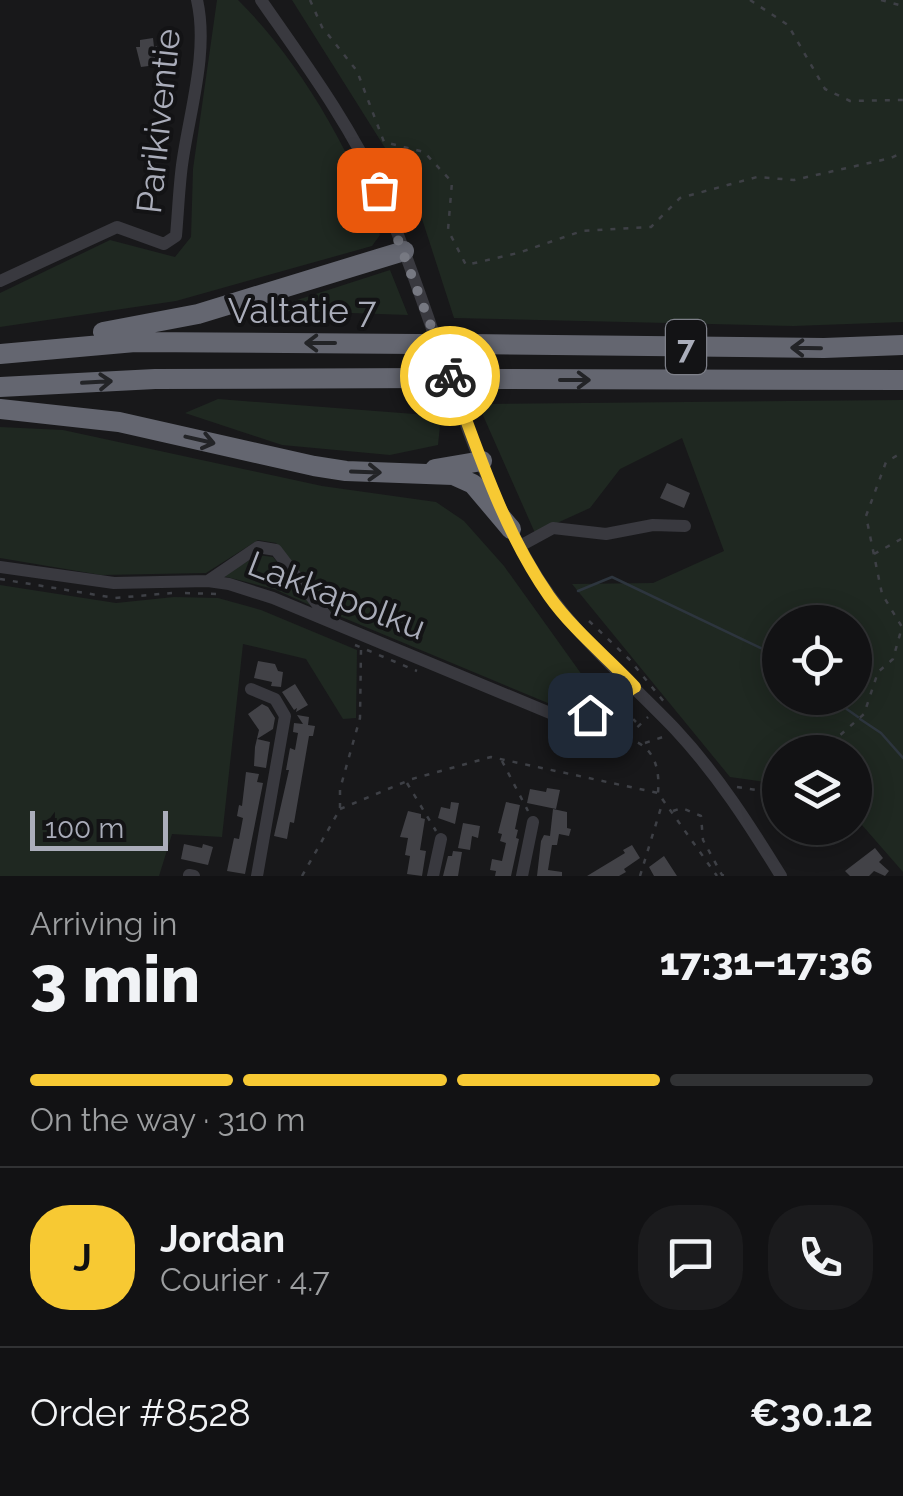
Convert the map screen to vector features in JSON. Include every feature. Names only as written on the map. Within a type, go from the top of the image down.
[{"type":"highway","points":[[0,352],[164,323],[404,251]]},
{"type":"highway","name":"Valtatie 7","points":[[0,352],[136,342],[824,348],[903,345]]},
{"type":"highway","name":"Valtatie 7","points":[[0,387],[155,379],[903,380]]},
{"type":"highway","points":[[0,409],[118,422],[346,471],[453,475],[472,484],[516,538]]},
{"type":"highway","points":[[418,472],[482,461]]},
{"type":"street","name":"Parikiventie","points":[[0,282],[116,228],[164,244],[176,236],[181,170],[197,67],[201,18],[196,0]]},
{"type":"street","points":[[261,0],[342,118],[379,190],[482,461],[516,538],[561,611],[677,732],[740,808],[781,876]]},
{"type":"street","points":[[516,538],[553,528],[606,534],[653,524],[686,526]]},
{"type":"street","points":[[208,581],[258,547],[276,550],[329,620]]},
{"type":"street","name":"Lakkapolku","points":[[0,566],[114,583],[229,584],[274,598],[570,718],[590,715],[635,687]]},
{"type":"street","points":[[250,689],[275,699],[286,716],[257,876]]},
{"type":"street","points":[[522,876],[533,822]]},
{"type":"street","points":[[433,876],[441,839]]},
{"type":"path","points":[[310,0],[322,26],[356,71],[384,142],[424,152],[452,182],[448,230],[466,264],[518,253],[582,231],[651,227],[680,198],[757,177],[794,180],[903,152]]},
{"type":"path","points":[[750,0],[788,25],[824,88],[850,101],[903,100]]},
{"type":"path","points":[[881,0],[903,6]]},
{"type":"path","points":[[840,735],[864,714],[878,672],[894,659],[902,627],[882,594],[866,516],[886,462],[903,452]]},
{"type":"path","points":[[874,554],[903,538]]},
{"type":"path","points":[[0,579],[115,598],[222,594]]},
{"type":"path","points":[[588,621],[667,701],[628,737]]},
{"type":"path","points":[[346,641],[428,675]]},
{"type":"path","points":[[302,876],[340,809],[340,789],[360,718],[361,647]]},
{"type":"path","points":[[615,701],[638,724]]},
{"type":"path","points":[[546,724],[628,737],[644,744],[660,771],[658,793],[716,876]]},
{"type":"path","points":[[644,744],[677,732]]},
{"type":"path","points":[[340,809],[406,782],[491,757],[658,793]]},
{"type":"path","points":[[501,759],[533,822]]},
{"type":"path","points":[[406,782],[441,839]]},
{"type":"path","points":[[720,783],[762,792]]},
{"type":"path","points":[[640,876],[663,801]]},
{"type":"path","points":[[671,812],[682,808],[700,816],[702,840],[727,876]]},
{"type":"shaded area","points":[[217,0],[238,0],[303,79],[340,141],[380,235],[372,246],[176,301],[0,327],[0,293],[110,240],[175,257],[191,237],[193,169]]},
{"type":"shaded area","points":[[292,0],[903,0],[903,322],[793,326],[454,318],[414,194]]},
{"type":"shaded area","points":[[390,270],[408,315],[266,310]]},
{"type":"shaded area","points":[[218,399],[441,416],[438,445],[390,455],[282,445],[185,413]]},
{"type":"shaded area","points":[[903,400],[903,872],[872,836],[872,735],[762,735],[762,781],[730,777],[572,584],[653,583],[724,551],[682,438],[620,469],[590,508],[535,533],[478,404]]},
{"type":"shaded area","points":[[0,427],[63,430],[322,486],[436,502],[464,521],[504,566],[600,700],[567,711],[332,613],[276,543],[258,540],[206,573],[101,575],[0,558]]},
{"type":"shaded area","points":[[258,555],[273,557],[312,606],[274,589],[223,576]]},
{"type":"shaded area","points":[[0,585],[116,603],[174,597],[218,598],[261,610],[357,650],[356,718],[343,719],[306,659],[243,644],[222,837],[172,834],[159,876],[0,876]]},
{"type":"building","points":[[153,38],[154,47],[157,46],[156,65],[141,67],[136,47],[140,47],[140,40]]},
{"type":"building","points":[[667,483],[690,493],[684,508],[660,498]]},
{"type":"building","points":[[258,661],[275,664],[283,672],[281,687],[254,678]]},
{"type":"building","points":[[295,684],[308,705],[296,712],[297,708],[294,710],[282,692]]},
{"type":"building","points":[[262,704],[275,718],[273,729],[257,739],[270,742],[266,768],[254,766],[255,747],[259,730],[248,714]]},
{"type":"building","points":[[297,715],[309,717],[308,725],[315,726],[313,736],[309,736],[294,823],[290,822],[287,839],[274,836],[290,748],[295,750],[298,733],[293,732],[294,723],[303,724]]},
{"type":"building","points":[[246,772],[259,774],[257,782],[263,783],[245,874],[227,871],[234,838],[239,839],[243,818],[237,816]]},
{"type":"building","points":[[547,788],[560,790],[556,809],[527,803],[530,789],[546,792]]},
{"type":"building","points":[[451,802],[459,803],[455,824],[438,818],[441,807],[450,809]]},
{"type":"building","points":[[506,802],[520,805],[515,829],[519,839],[511,876],[495,876],[496,871],[490,870],[492,859],[502,861],[506,843],[500,841],[502,834],[498,833]]},
{"type":"building","points":[[553,809],[567,812],[567,828],[571,829],[569,836],[559,834],[557,845],[552,845],[548,870],[562,872],[562,876],[537,876],[541,841],[544,835],[550,836]]},
{"type":"building","points":[[408,811],[425,819],[420,850],[426,851],[422,876],[407,874],[408,838],[400,837]]},
{"type":"building","points":[[463,823],[480,826],[478,838],[472,836],[470,850],[458,848]]},
{"type":"building","points":[[184,844],[213,847],[208,865],[181,859]]},
{"type":"building","points":[[632,845],[640,858],[624,869],[626,872],[619,876],[587,876],[625,853],[623,850]]},
{"type":"building","points":[[875,848],[883,858],[879,862],[889,871],[885,876],[874,871],[869,876],[850,876],[845,871]]},
{"type":"building","points":[[453,851],[462,852],[458,876],[443,876],[448,856]]},
{"type":"building","points":[[664,856],[677,876],[654,876],[649,867]]},
{"type":"waterway","points":[[578,591],[612,577],[762,649]]},
{"type":"waterway","points":[[860,719],[881,733],[903,758]]},
{"type":"way so far","points":[[379,190],[450,376]]},
{"type":"route","points":[[450,376],[511,529],[550,598],[635,687],[590,715]]}]
